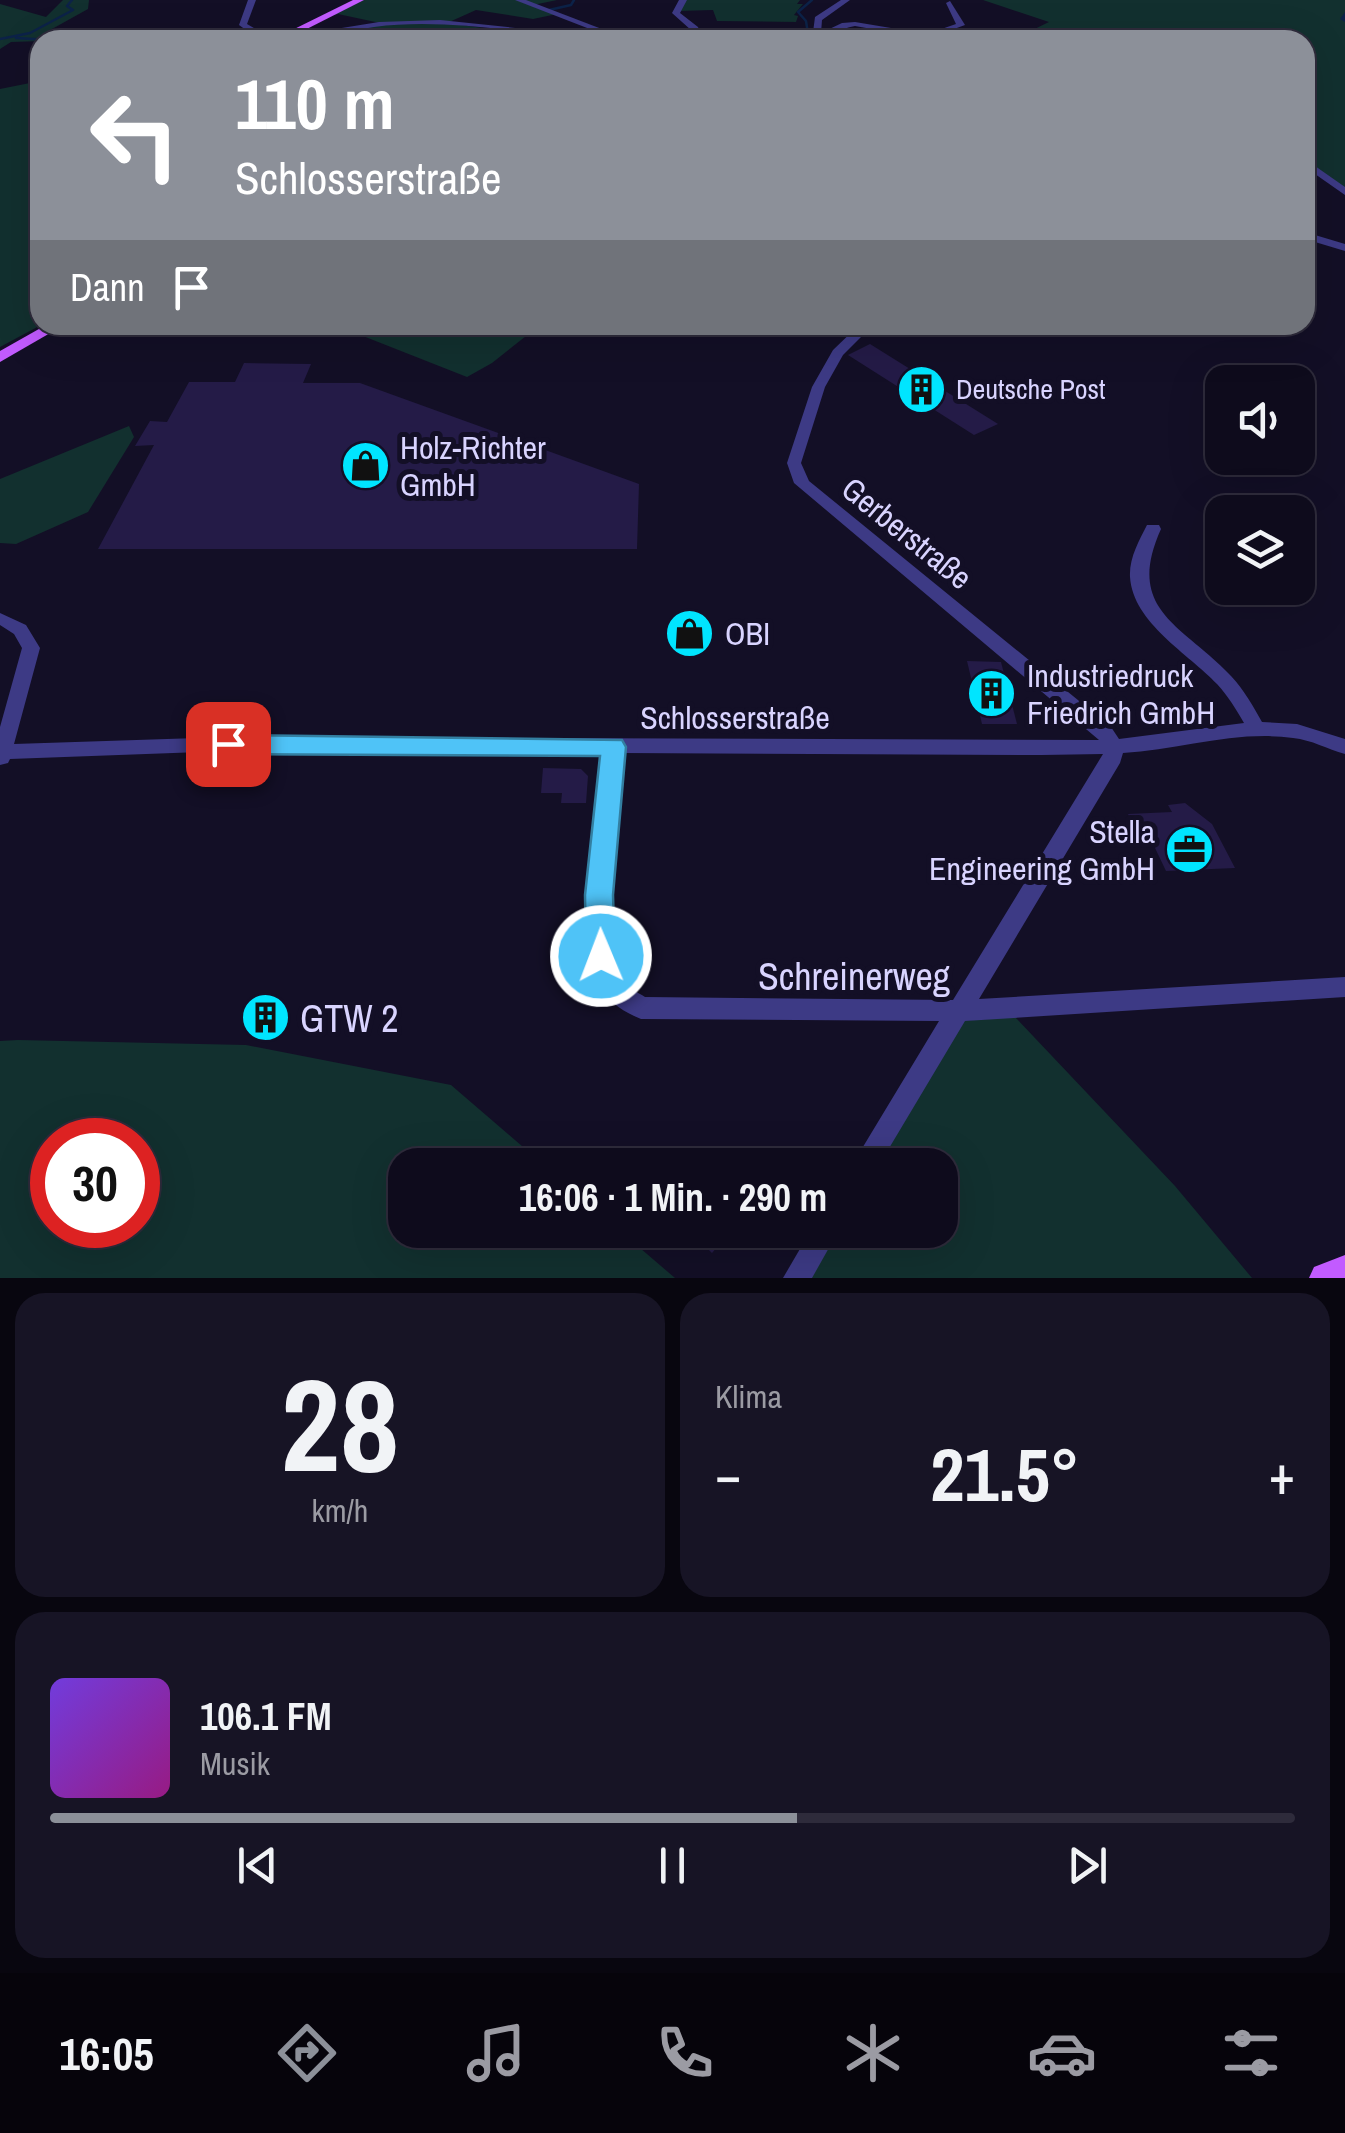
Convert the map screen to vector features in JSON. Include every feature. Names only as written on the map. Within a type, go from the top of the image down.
[{"type":"main road","points":[[296,30],[360,0]]},
{"type":"main road","points":[[0,357],[39,335]]},
{"type":"main road","points":[[1324,1278],[1345,1270]]},
{"type":"street","points":[[252,0],[242,25],[256,30]]},
{"type":"street","points":[[520,0],[602,30]]},
{"type":"street","points":[[684,0],[676,13],[695,30]]},
{"type":"street","points":[[817,30],[818,19],[846,0]]},
{"type":"street","points":[[945,30],[961,25],[950,3]]},
{"type":"street","points":[[350,30],[378,24],[428,22],[507,30]]},
{"type":"street","points":[[835,30],[845,25],[896,30]]},
{"type":"street","points":[[1315,170],[1345,192]]},
{"type":"street","points":[[1315,238],[1345,248]]},
{"type":"street","name":"Gerberstraße","points":[[852,335],[830,360],[822,378],[794,463],[802,482],[1104,732],[1113,746]]},
{"type":"street","points":[[1152,529],[1136,569],[1139,588],[1173,636],[1224,680],[1255,726]]},
{"type":"street","points":[[0,619],[29,638],[31,648],[1,755]]},
{"type":"street","name":"Schlosserstraße","points":[[1,755],[228,744],[1113,746],[1255,726],[1294,730],[1345,747]]},
{"type":"street","points":[[875,1148],[1113,758],[1113,746]]},
{"type":"street","name":"Schreinerweg","points":[[613,747],[599,895],[601,956],[612,986],[641,1008],[958,1011],[1345,988]]},
{"type":"street","points":[[797,1278],[815,1248]]},
{"type":"green space","points":[[63,0],[89,0],[88,9],[50,30],[30,30],[30,41],[11,42],[0,49],[0,4],[46,17]]},
{"type":"green space","points":[[364,0],[557,0],[533,5],[557,14],[533,19],[476,10],[447,23],[497,30],[344,30],[380,23],[338,14],[323,18]]},
{"type":"green space","points":[[686,0],[800,0],[797,4],[803,4],[794,15],[798,16],[796,22],[717,21],[713,10],[678,11]]},
{"type":"green space","points":[[983,0],[1345,0],[1345,189],[1315,169],[1315,30],[1033,30],[1049,22]]},
{"type":"green space","points":[[30,83],[30,331],[0,347],[0,89]]},
{"type":"green space","points":[[360,335],[527,335],[467,377]]},
{"type":"green space","points":[[129,426],[134,437],[88,512],[16,544],[0,543],[0,479]]},
{"type":"green space","points":[[1015,1017],[1175,1186],[1252,1278],[802,1278],[821,1248],[958,1248],[958,1148],[882,1148],[960,1021]]},
{"type":"green space","points":[[18,1040],[246,1045],[451,1085],[524,1148],[388,1148],[388,1248],[640,1248],[675,1278],[0,1278],[0,1041]]},
{"type":"building","name":"Deutsche Post","points":[[870,344],[998,424],[974,435],[848,355]]},
{"type":"building","name":"Holz-Richter GmbH","points":[[244,363],[311,364],[303,383],[360,383],[639,484],[637,549],[98,549],[154,445],[135,446],[150,421],[167,422],[189,382],[235,382]]},
{"type":"building","name":"Industriedruck Friedrich GmbH","points":[[967,661],[1001,662],[1017,724],[982,724]]},
{"type":"building","points":[[543,768],[581,769],[588,776],[586,803],[561,803],[562,793],[541,793]]},
{"type":"building","name":"Stella Engineering GmbH","points":[[1185,803],[1212,824],[1235,868],[1166,871],[1146,829],[1135,829],[1128,814],[1172,812],[1168,805]]},
{"type":"waterway","points":[[36,30],[73,10],[67,6],[72,0]]},
{"type":"waterway","points":[[549,10],[571,5],[574,0]]},
{"type":"waterway","points":[[807,30],[798,12],[812,0]]},
{"type":"waterway","points":[[0,39],[30,33]]},
{"type":"waterway","points":[[16,38],[30,39]]},
{"type":"place","name":"Deutsche Post","points":[[921,389]]},
{"type":"place","name":"Holz-Richter GmbH","points":[[365,465]]},
{"type":"place","name":"OBI","points":[[690,633]]},
{"type":"place","name":"Industriedruck Friedrich GmbH","points":[[992,693]]},
{"type":"place","name":"Stella Engineering GmbH","points":[[1190,849]]},
{"type":"place","name":"GTW 2","points":[[265,1018]]},
{"type":"route","points":[[228,744],[613,747],[599,895],[601,956]]}]
